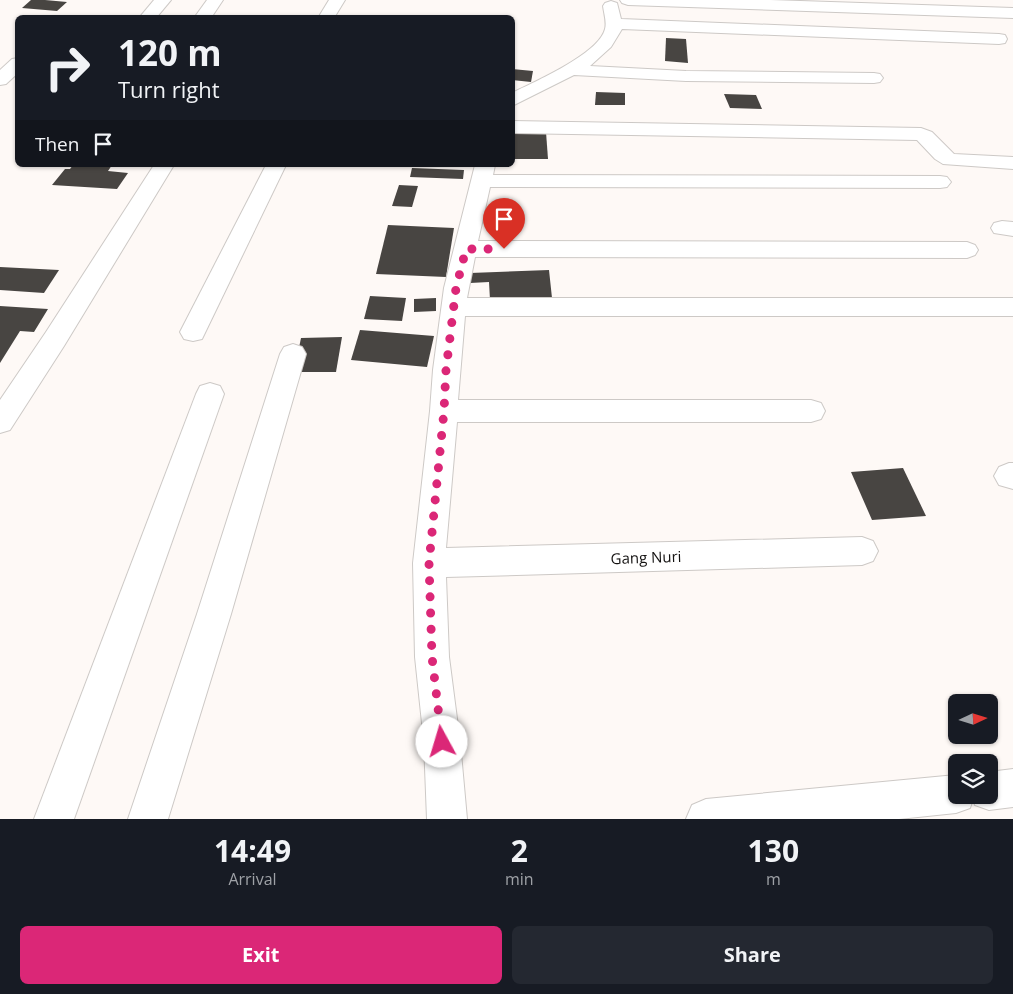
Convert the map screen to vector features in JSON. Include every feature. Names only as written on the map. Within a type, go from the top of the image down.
[{"type":"street","points":[[150,15],[164,0]]},
{"type":"street","points":[[204,15],[215,0]]},
{"type":"street","points":[[328,15],[337,0]]},
{"type":"street","points":[[515,99],[573,70],[606,42],[612,34],[614,24],[609,0]]},
{"type":"street","points":[[628,0],[1013,13]]},
{"type":"street","points":[[614,24],[999,39]]},
{"type":"street","points":[[0,80],[15,66]]},
{"type":"street","points":[[573,70],[686,76],[874,78]]},
{"type":"street","points":[[515,127],[921,134],[931,141],[942,156],[950,160],[1013,163]]},
{"type":"street","points":[[0,422],[55,339],[163,167]]},
{"type":"street","points":[[193,332],[275,167]]},
{"type":"street","points":[[447,819],[442,742],[432,657],[429,563],[444,411],[446,370],[456,288],[483,173],[940,182]]},
{"type":"street","points":[[466,249],[966,250]]},
{"type":"street","points":[[454,307],[1013,307]]},
{"type":"street","points":[[148,819],[214,614],[292,354]]},
{"type":"street","points":[[54,819],[210,394]]},
{"type":"street","points":[[444,411],[811,411]]},
{"type":"street","name":"Gang Nuri","points":[[429,563],[862,551]]},
{"type":"street","points":[[998,790],[1013,788]]},
{"type":"street","points":[[706,819],[948,795]]},
{"type":"building","points":[[31,0],[67,2],[57,11],[22,8]]},
{"type":"building","points":[[666,38],[686,39],[688,63],[665,61]]},
{"type":"building","points":[[515,69],[533,71],[531,82],[515,80]]},
{"type":"building","points":[[596,92],[625,93],[625,105],[595,105]]},
{"type":"building","points":[[724,94],[756,95],[762,109],[730,108]]},
{"type":"building","points":[[546,132],[548,159],[515,159],[515,133]]},
{"type":"building","points":[[72,167],[111,167],[108,171],[128,173],[117,189],[52,185],[65,169]]},
{"type":"building","points":[[412,168],[464,170],[463,179],[410,177]]},
{"type":"building","points":[[399,185],[418,186],[412,207],[392,206]]},
{"type":"building","points":[[388,225],[454,228],[446,277],[376,274]]},
{"type":"building","points":[[0,267],[59,270],[44,293],[0,290]]},
{"type":"building","points":[[549,270],[552,298],[490,300],[489,282],[470,283],[470,273]]},
{"type":"building","points":[[370,296],[406,298],[402,321],[364,319]]},
{"type":"building","points":[[436,298],[436,311],[414,312],[414,299]]},
{"type":"building","points":[[0,306],[48,309],[34,332],[20,331],[0,363]]},
{"type":"building","points":[[360,330],[434,336],[427,367],[351,360]]},
{"type":"building","points":[[342,337],[336,372],[294,372],[301,338]]},
{"type":"building","points":[[903,468],[926,516],[872,520],[851,472]]},
{"type":"route","points":[[442,742],[432,657],[429,563],[444,411],[446,370],[456,288],[460,279],[466,249],[504,249]]}]
